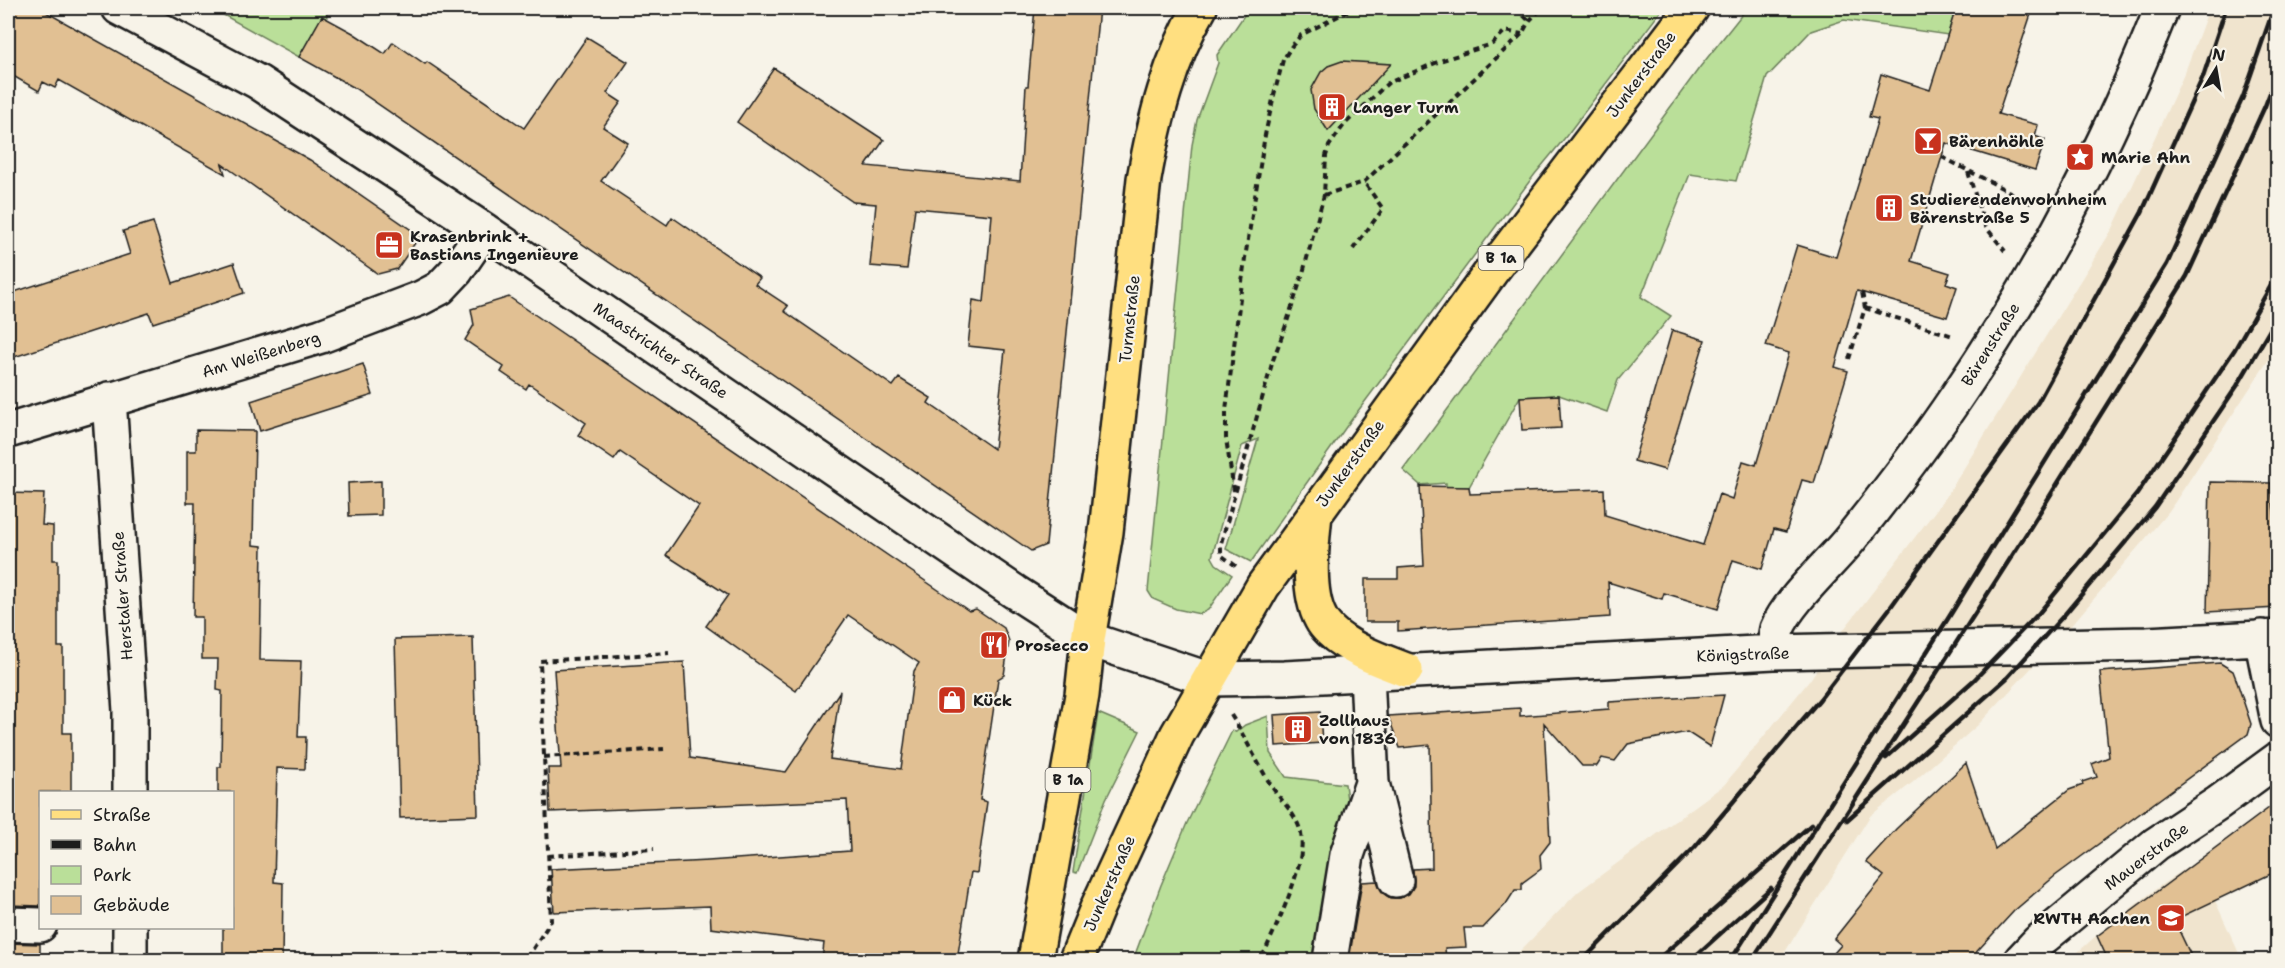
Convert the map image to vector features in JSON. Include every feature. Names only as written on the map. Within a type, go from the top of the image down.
[{"type":"main road","name":"Turmstraße","points":[[1088,639],[1106,531],[1144,179],[1154,123],[1171,68],[1200,8]]},
{"type":"main road","name":"Junkerstraße","points":[[1076,960],[1098,906],[1177,735],[1263,586],[1491,272],[1692,8]]},
{"type":"main road","points":[[1315,512],[1311,562],[1316,608],[1322,621],[1343,641],[1406,670]]},
{"type":"main road","name":"B 1a","points":[[1035,960],[1082,695],[1088,639]]},
{"type":"street","name":"Maastrichter Straße","points":[[119,8],[258,82],[484,230],[1015,592],[1088,639],[1208,679]]},
{"type":"street","name":"Bärenstraße","points":[[1773,652],[1778,630],[1790,608],[1844,547],[1911,463],[1987,352],[2029,283],[2094,161],[2135,76],[2162,8]]},
{"type":"street","name":"Am Weißenberg","points":[[8,430],[321,336],[421,298],[440,288],[456,271],[484,230]]},
{"type":"street","name":"Herstaler Straße","points":[[110,399],[130,711],[130,791]]},
{"type":"street","name":"Königstraße","points":[[1208,679],[1269,679],[1773,652],[2147,644],[2269,637]]},
{"type":"street","points":[[2269,637],[2277,721]]},
{"type":"street","points":[[1367,673],[1372,783],[1396,880]]},
{"type":"street","name":"Mauerstraße","points":[[2021,960],[2038,942],[2156,844],[2218,803],[2277,759]]},
{"type":"street","points":[[1330,960],[1347,855],[1372,783]]},
{"type":"street","points":[[8,924],[39,924]]},
{"type":"street","points":[[130,929],[130,960]]},
{"type":"path","points":[[1234,495],[1226,439],[1226,410],[1245,258],[1274,94],[1283,60],[1290,47],[1301,35],[1354,8]]},
{"type":"path","points":[[1516,8],[1529,21]]},
{"type":"path","points":[[1324,195],[1364,182],[1522,34],[1529,21],[1542,8]]},
{"type":"path","points":[[1238,567],[1220,551],[1273,360],[1296,295],[1324,195],[1326,156],[1329,146],[1344,125],[1388,83],[1440,61],[1492,44],[1505,31],[1522,34]]},
{"type":"path","points":[[1942,157],[2027,201]]},
{"type":"path","points":[[1968,172],[1985,226],[2029,283]]},
{"type":"path","points":[[1353,249],[1383,209],[1364,182]]},
{"type":"path","points":[[1850,359],[1865,308],[1863,292]]},
{"type":"path","points":[[1865,308],[1958,337],[1987,352]]},
{"type":"path","points":[[527,958],[551,921],[540,661],[669,653]]},
{"type":"path","points":[[1208,679],[1273,788],[1298,823],[1302,836],[1299,859],[1289,896],[1261,960]]},
{"type":"path","points":[[544,757],[664,748]]},
{"type":"path","points":[[548,856],[654,849]]},
{"type":"shaded area","points":[[2209,8],[2277,8],[2277,347],[2169,511],[2069,628],[1978,725],[1912,783],[1870,816],[1780,960],[1511,960],[1578,892],[1724,785],[1810,680],[1838,637],[1946,497],[2113,228],[2185,72]]},
{"type":"shaded area","name":"RWTH Aachen","points":[[2197,861],[2242,960],[2069,960],[2161,885]]},
{"type":"green space","points":[[211,8],[326,8],[327,19],[317,25],[299,57]]},
{"type":"green space","points":[[1249,8],[1657,8],[1661,11],[1535,174],[1346,427],[1251,562],[1226,549],[1258,439],[1242,446],[1212,557],[1216,564],[1232,575],[1208,610],[1200,614],[1176,609],[1153,599],[1148,591],[1192,145],[1197,120],[1218,63],[1217,55]]},
{"type":"green space","points":[[1747,8],[1958,8],[1948,35],[1844,20],[1811,31],[1767,77],[1736,181],[1690,174],[1641,297],[1671,316],[1618,380],[1607,412],[1559,395],[1520,397],[1469,487],[1446,487],[1446,483],[1420,485],[1403,470],[1700,67]]},
{"type":"green space","points":[[1098,713],[1140,731],[1106,799],[1077,873],[1073,872]]},
{"type":"green space","points":[[1268,716],[1270,753],[1286,777],[1345,784],[1348,808],[1325,921],[1314,960],[1133,960],[1187,823],[1232,731],[1236,732],[1245,725]]},
{"type":"building","points":[[8,8],[39,8],[310,160],[420,236],[397,269],[378,274],[222,164],[225,174],[59,80],[55,88],[43,82],[39,91],[8,73]]},
{"type":"building","points":[[1035,8],[1099,8],[1046,545],[1031,551],[353,87],[299,57],[322,16],[385,54],[393,42],[425,64],[427,62],[524,128],[587,37],[628,62],[607,93],[621,102],[603,127],[628,143],[601,181],[667,225],[672,217],[760,278],[755,284],[788,306],[784,311],[893,386],[899,378],[931,398],[928,403],[994,449],[1005,350],[968,346],[973,300],[984,302],[992,215],[915,208],[907,269],[870,266],[876,204],[853,202],[737,122],[774,68],[884,140],[866,166],[1020,181],[1026,86],[1028,86]]},
{"type":"building","points":[[1956,8],[2033,8],[1998,114],[2038,125],[2035,136],[2045,140],[2035,170],[1946,143],[1911,261],[1950,273],[1946,283],[1957,287],[1947,317],[1857,291],[1835,367],[1848,371],[1814,483],[1802,480],[1786,532],[1774,529],[1762,569],[1733,560],[1718,609],[1664,593],[1662,599],[1608,582],[1610,617],[1398,631],[1398,622],[1365,622],[1365,579],[1398,579],[1398,568],[1424,566],[1420,486],[1469,487],[1470,494],[1604,489],[1605,515],[1703,545],[1719,494],[1732,499],[1743,461],[1756,465],[1789,353],[1766,346],[1797,245],[1836,257],[1878,119],[1869,117],[1881,74],[1930,90]]},
{"type":"building","points":[[1342,61],[1391,64],[1328,131],[1314,109],[1311,90],[1321,72],[1328,66]]},
{"type":"building","points":[[153,222],[173,283],[234,263],[244,293],[153,323],[149,313],[8,359],[8,294],[130,254],[123,231]]},
{"type":"building","points":[[509,297],[969,611],[976,609],[1004,628],[1009,641],[1004,675],[998,679],[980,800],[987,802],[977,873],[971,872],[957,960],[822,960],[824,943],[711,928],[710,906],[554,912],[551,869],[850,851],[847,800],[550,812],[548,768],[561,768],[554,670],[684,662],[690,758],[786,772],[840,691],[830,759],[901,769],[914,671],[919,663],[848,615],[796,691],[706,626],[728,595],[666,555],[699,506],[620,452],[614,460],[578,435],[586,423],[529,384],[526,389],[501,372],[504,367],[465,340],[474,325],[471,309]]},
{"type":"building","points":[[1672,330],[1705,340],[1665,470],[1634,461]]},
{"type":"building","points":[[363,364],[373,395],[260,431],[251,401]]},
{"type":"building","points":[[1559,395],[1561,428],[1522,430],[1520,397]]},
{"type":"building","points":[[196,430],[255,431],[253,545],[262,546],[260,660],[301,661],[298,737],[306,737],[305,769],[277,768],[274,882],[283,883],[282,960],[223,960],[223,929],[234,929],[234,791],[218,791],[218,767],[221,767],[222,691],[217,690],[218,659],[202,659],[202,617],[193,617],[195,503],[187,503],[187,451],[196,451]]},
{"type":"building","points":[[381,481],[381,515],[349,516],[348,483]]},
{"type":"building","points":[[2210,482],[2271,483],[2277,544],[2277,608],[2207,612]]},
{"type":"building","points":[[8,493],[44,494],[42,525],[53,526],[53,560],[58,560],[58,647],[63,647],[63,733],[71,733],[71,791],[39,791],[39,906],[8,905]]},
{"type":"building","points":[[473,637],[478,815],[400,818],[395,639]]},
{"type":"building","points":[[2220,663],[2233,671],[2251,724],[2248,734],[2055,876],[2014,911],[1969,960],[1828,960],[1841,945],[1834,939],[1884,876],[1866,862],[1896,829],[1966,763],[1995,849],[2069,790],[2097,777],[2092,764],[2109,757],[2100,672]]},
{"type":"building","points":[[1724,695],[1710,747],[1687,732],[1628,744],[1615,761],[1602,758],[1597,766],[1582,766],[1544,723],[1550,842],[1540,855],[1541,869],[1522,883],[1522,890],[1515,890],[1506,904],[1483,928],[1464,928],[1466,947],[1445,948],[1446,960],[1349,960],[1362,882],[1377,881],[1383,893],[1390,898],[1400,898],[1409,894],[1414,886],[1413,869],[1432,868],[1430,745],[1400,748],[1388,716],[1520,708],[1520,716],[1609,709],[1609,702]]},
{"type":"building","name":"Zollhaus von 1836","points":[[1320,712],[1322,743],[1276,746],[1274,715]]},
{"type":"building","points":[[2277,802],[2277,871],[2174,920],[2193,960],[2108,960],[2097,936]]},
{"type":"building","points":[[8,943],[40,944],[40,960],[8,960]]},
{"type":"railway","points":[[1583,960],[1695,847],[1820,699],[1890,608],[2038,402],[2142,212],[2203,77],[2226,8]]},
{"type":"railway","points":[[1731,960],[1949,617],[2167,264],[2243,97],[2274,8]]},
{"type":"railway","points":[[1752,960],[2028,531],[2187,276],[2265,106],[2278,72]]},
{"type":"railway","points":[[1886,758],[1974,680],[2039,613],[2137,494],[2235,349],[2278,273]]},
{"type":"railway","points":[[1847,820],[2007,678],[2065,614],[2155,507],[2237,386],[2278,316]]},
{"type":"railway","points":[[1657,960],[1812,824]]},
{"type":"railway","points":[[1691,960],[1771,888]]},
{"type":"place","name":"Langer Turm","points":[[1332,107]]},
{"type":"place","name":"Bärenhöhle","points":[[1928,141]]},
{"type":"place","name":"Marie Ahn","points":[[2080,157]]},
{"type":"place","name":"Studierendenwohnheim Bärenstraße 5","points":[[1889,208]]},
{"type":"place","name":"Krasenbrink + Bastians Ingenieure","points":[[389,245]]},
{"type":"place","name":"Prosecco","points":[[994,645]]},
{"type":"place","name":"Kück","points":[[952,700]]},
{"type":"place","name":"Zollhaus von 1836","points":[[1298,729]]},
{"type":"place","name":"RWTH Aachen","points":[[2171,918]]}]
